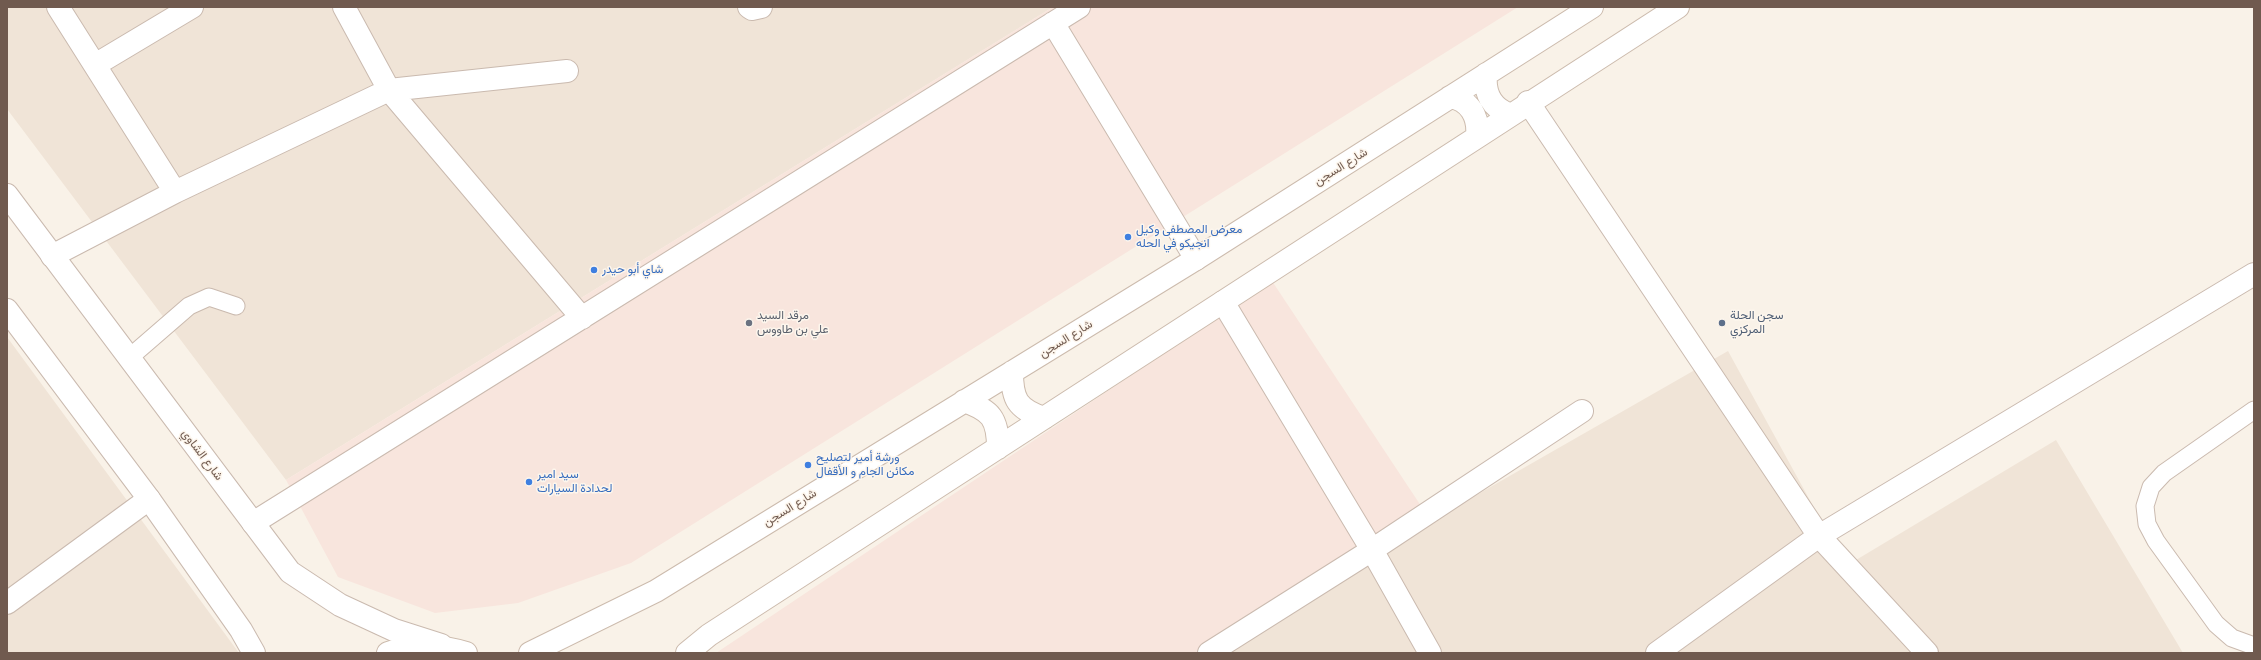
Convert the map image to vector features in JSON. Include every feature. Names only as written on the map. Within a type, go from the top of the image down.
[{"type":"street","points":[[58,7],[175,192]]},
{"type":"street","points":[[95,65],[192,7]]},
{"type":"street","points":[[344,7],[389,90],[582,318]]},
{"type":"street","points":[[749,7],[752,9],[761,7]]},
{"type":"street","points":[[253,523],[1079,7]]},
{"type":"street","points":[[687,653],[709,635],[1223,302],[1528,102],[1678,7]]},
{"type":"street","name":"شارع السجن","points":[[530,653],[656,591],[1196,259],[1590,8]]},
{"type":"street","points":[[1053,23],[1196,259]]},
{"type":"street","points":[[52,256],[175,192],[389,90],[567,71]]},
{"type":"street","points":[[1486,74],[1485,81],[1489,99],[1502,112],[1510,114]]},
{"type":"street","points":[[1450,98],[1459,98],[1472,110],[1478,127],[1477,136]]},
{"type":"street","points":[[1528,102],[1820,536],[1927,653]]},
{"type":"street","name":"شارع الشاوي","points":[[7,195],[290,572],[340,605],[394,630],[458,651]]},
{"type":"street","points":[[1657,653],[1820,536],[2254,274]]},
{"type":"street","points":[[1223,302],[1372,550],[1430,653]]},
{"type":"street","points":[[7,310],[149,500],[241,630],[254,653]]},
{"type":"street","points":[[1012,372],[1012,384],[1017,402],[1030,413],[1044,418]]},
{"type":"street","points":[[964,401],[979,406],[992,418],[996,424],[998,448]]},
{"type":"street","points":[[1209,653],[1372,550],[1582,411]]},
{"type":"street","points":[[7,603],[149,500]]},
{"type":"street","points":[[388,653],[405,647],[458,651]]},
{"type":"lane","points":[[129,358],[189,306],[209,298],[236,306]]},
{"type":"lane","points":[[2254,410],[2164,473],[2151,487],[2145,506],[2147,524],[2156,541],[2216,624],[2232,638],[2254,646]]},
{"type":"shaded area","points":[[7,7],[1053,7],[286,480],[7,109]]},
{"type":"shaded area","points":[[1053,7],[1518,7],[631,563],[518,603],[435,613],[338,577],[286,480]]},
{"type":"shaded area","points":[[1272,281],[1431,521],[1210,653],[716,653]]},
{"type":"shaded area","points":[[7,337],[239,653],[7,653]]},
{"type":"shaded area","points":[[1728,351],[1846,566],[2056,440],[2183,653],[1210,653],[1431,521]]},
{"type":"place","name":"معرض المصطفى وكيل انجيكو في الحله","points":[[1128,237]]},
{"type":"place","name":"شاي أبو حيدر","points":[[594,270]]},
{"type":"place","name":"مرقد السيد علي بن طاووس","points":[[749,323]]},
{"type":"place","name":"سجن الحلة المركزي","points":[[1722,323]]},
{"type":"place","name":"ورشة أمير لتصليح مكائن الجام و الأقفال","points":[[808,465]]},
{"type":"place","name":"سيد امير لحدادة السيارات","points":[[529,482]]}]
